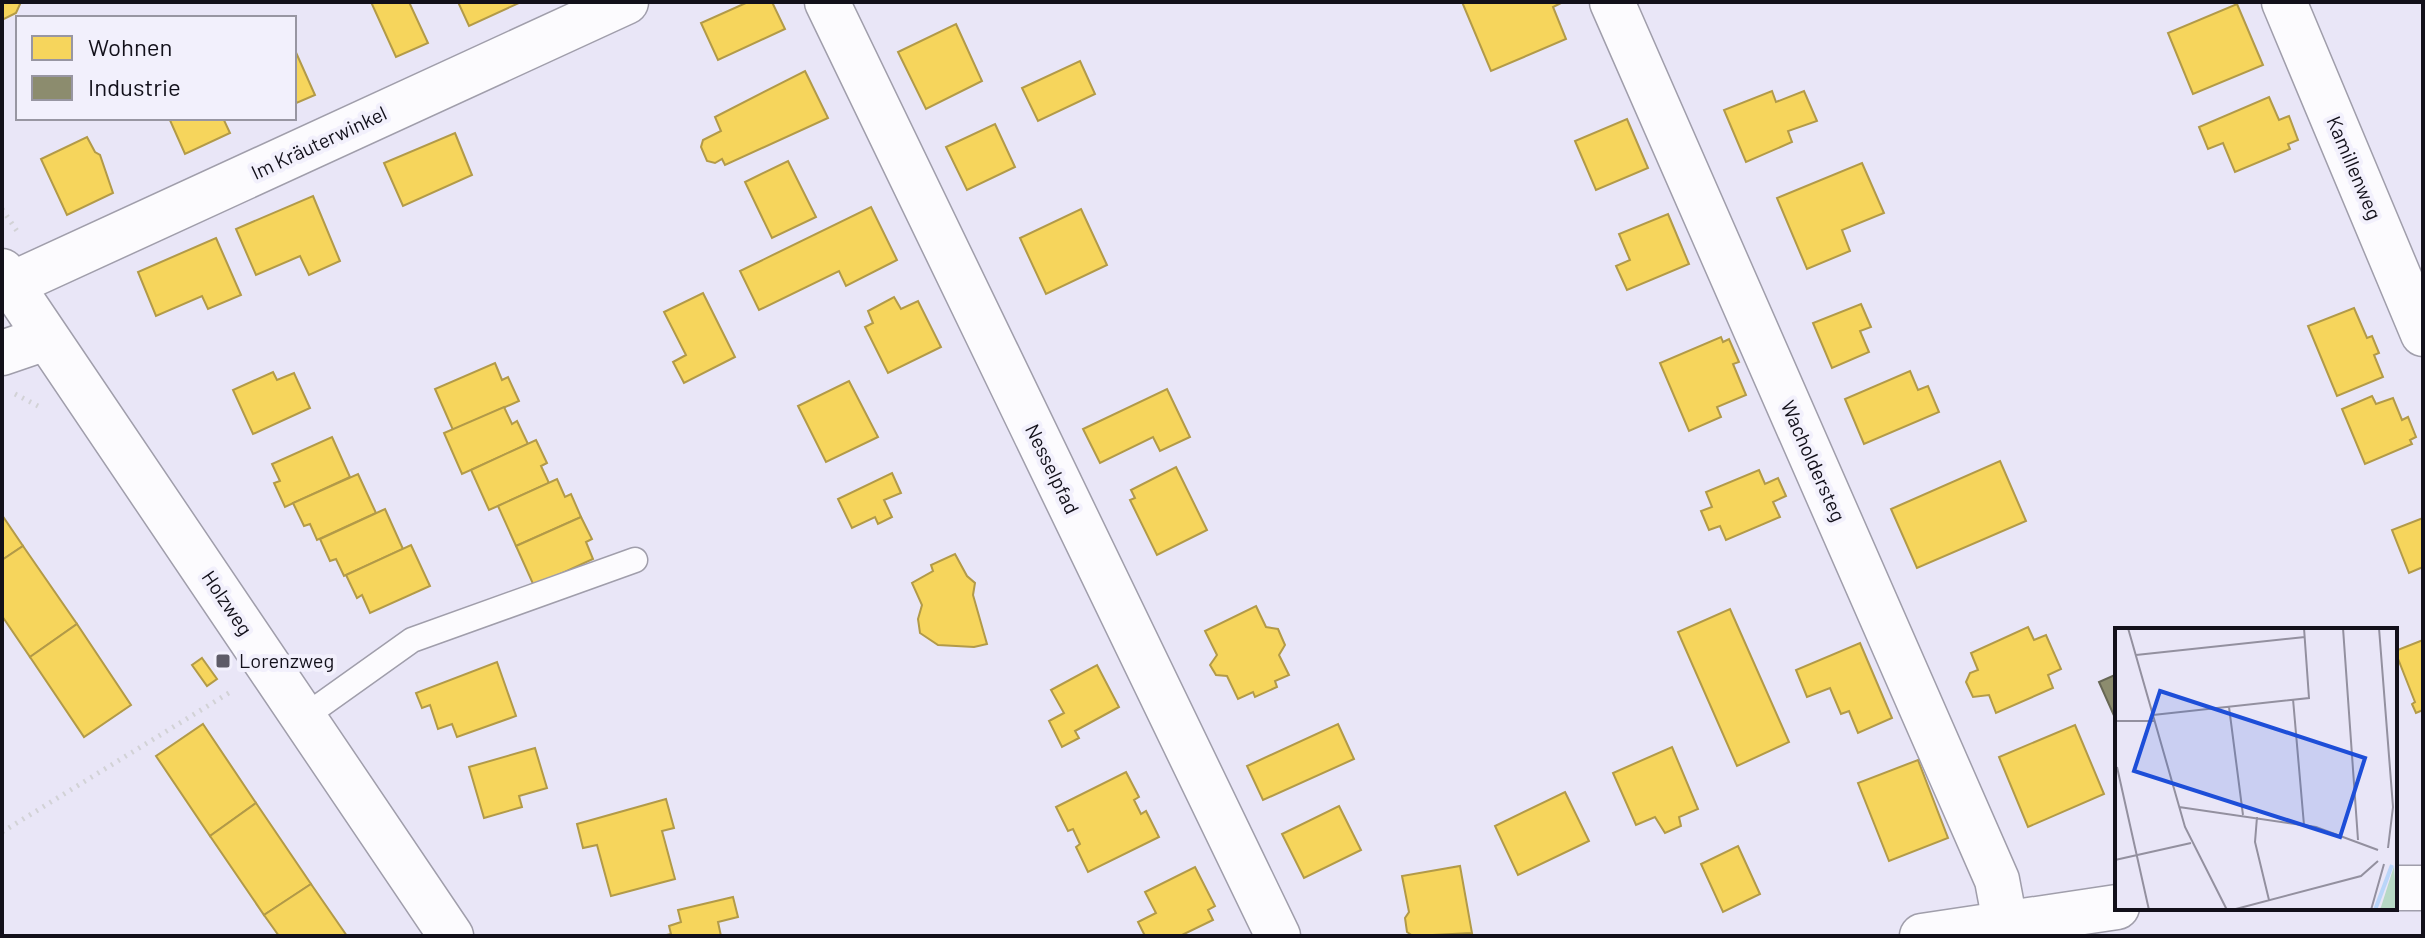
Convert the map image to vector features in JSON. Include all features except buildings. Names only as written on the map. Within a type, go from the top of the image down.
[{"type":"street","name":"Im Kräuterwinkel","points":[[7,278],[626,2]]},
{"type":"street","name":"Nesselpfad","points":[[827,2],[1278,936]]},
{"type":"street","name":"Wacholdersteg","points":[[1612,2],[1997,880],[2005,922]]},
{"type":"street","name":"Kamillenweg","points":[[2284,2],[2423,334]]},
{"type":"street","name":"Holzweg","points":[[7,278],[451,936]]},
{"type":"street","points":[[2,353],[46,338]]},
{"type":"street","points":[[2397,888],[2423,888]]},
{"type":"street","points":[[1922,936],[2115,907]]},
{"type":"lane","points":[[304,717],[412,640],[635,560]]},
{"type":"path","points":[[2,832],[270,667]]},
{"type":"place","name":"Lorenzweg","points":[[223,661]]}]
